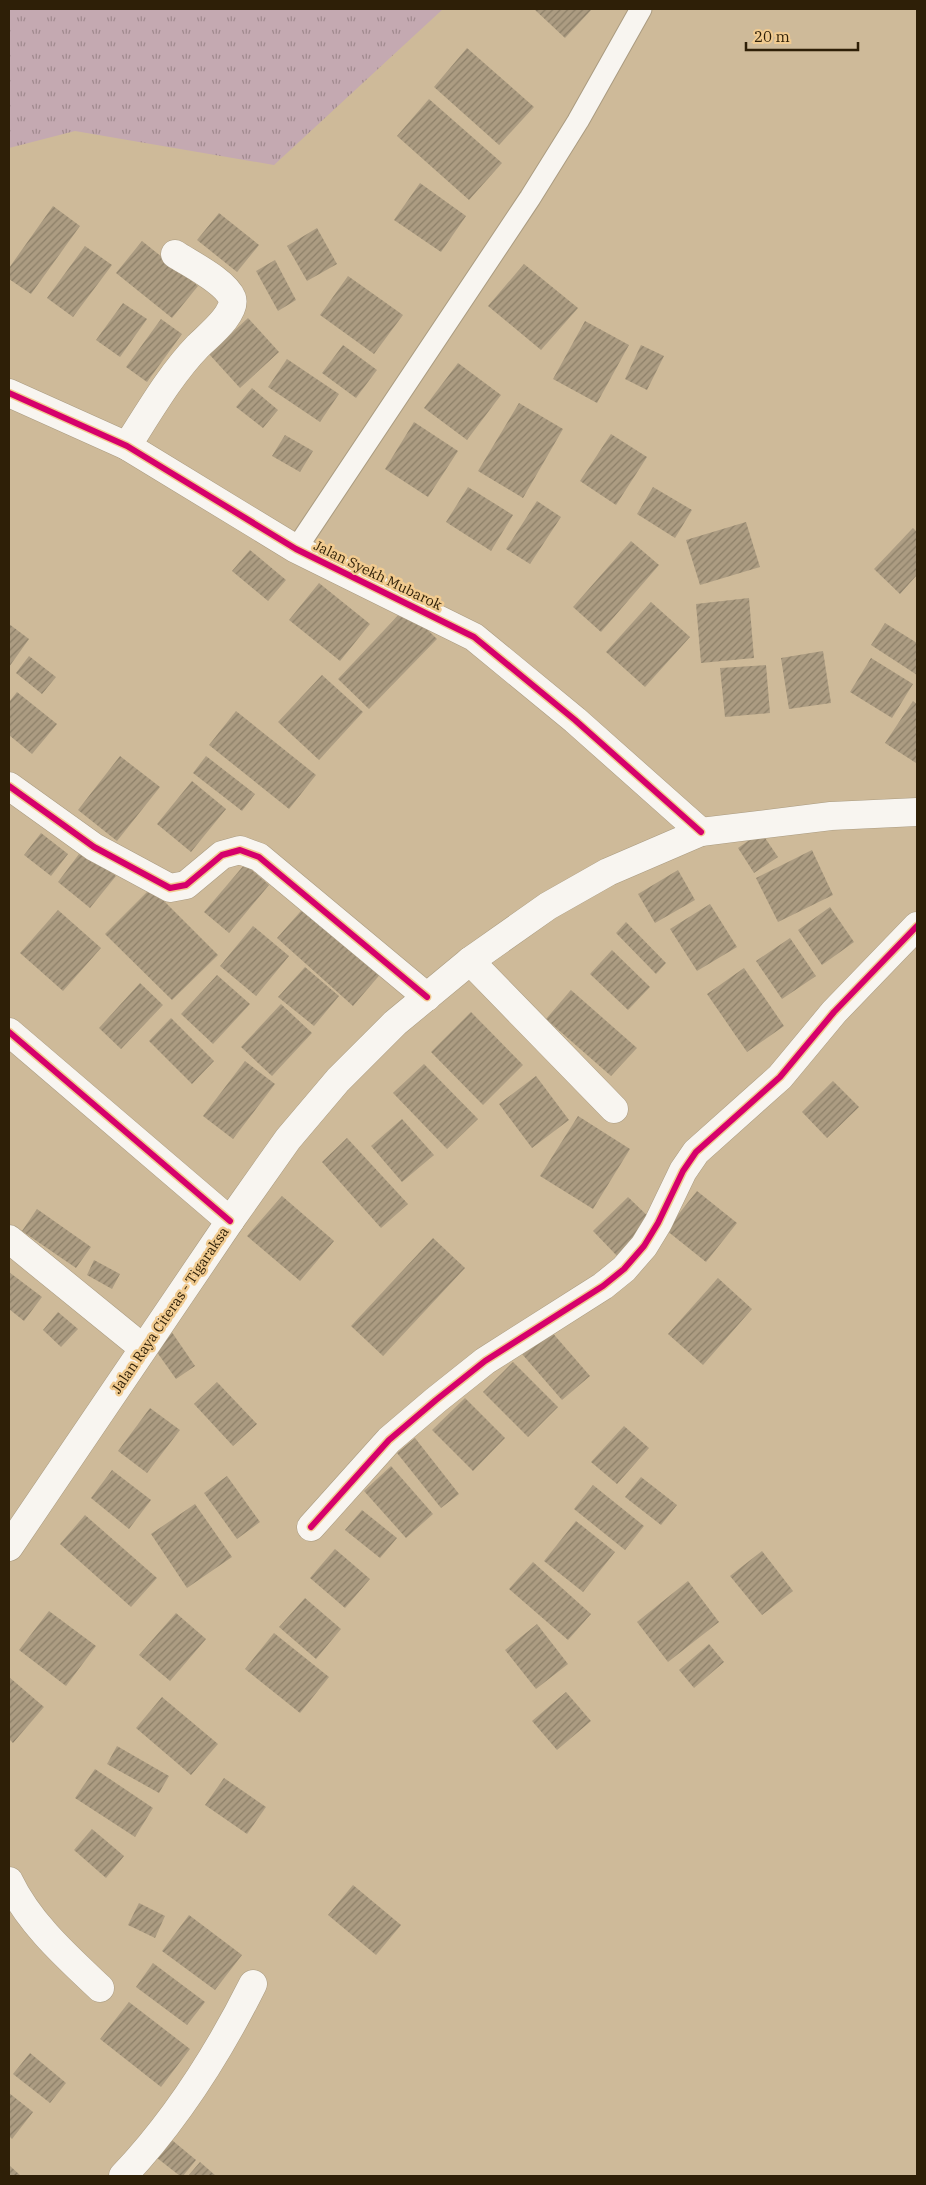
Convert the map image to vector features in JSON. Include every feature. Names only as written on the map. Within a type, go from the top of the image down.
[{"type":"street","points":[[127,446],[161,394],[196,349],[222,323],[232,308],[232,299],[227,290],[175,254]]},
{"type":"street","name":"Jalan Syekh Mubarok","points":[[9,394],[127,446],[296,549],[474,637],[575,720],[701,832]]},
{"type":"street","points":[[9,786],[94,847],[170,888],[186,884],[222,855],[240,850],[259,858],[427,997]]},
{"type":"street","name":"Jalan Raya Citeras - Tigaraksa","points":[[9,1547],[230,1220],[288,1139],[338,1080],[396,1023],[470,961],[548,906],[608,872],[701,832],[831,816],[917,812]]},
{"type":"street","points":[[310,1527],[389,1440],[436,1400],[485,1361],[603,1286],[624,1269],[644,1246],[658,1223],[683,1171],[696,1152],[780,1077],[834,1012],[917,926]]},
{"type":"street","points":[[470,961],[614,1109]]},
{"type":"street","points":[[9,1032],[230,1220]]},
{"type":"street","points":[[9,1239],[143,1348]]},
{"type":"street","points":[[9,1881],[14,1893],[54,1944],[100,1988]]},
{"type":"street","points":[[123,2176],[153,2145],[195,2087],[229,2031],[253,1984]]},
{"type":"lane","points":[[296,549],[530,198],[578,121],[641,9]]},
{"type":"green space","points":[[9,9],[443,9],[274,165],[75,131],[9,148]]},
{"type":"building","points":[[534,9],[592,9],[565,38]]},
{"type":"building","points":[[467,48],[534,107],[499,145],[434,87]]},
{"type":"building","points":[[429,99],[502,163],[469,200],[397,136]]},
{"type":"building","points":[[420,183],[466,216],[441,252],[394,220]]},
{"type":"building","points":[[53,206],[80,226],[31,294],[9,279],[9,268]]},
{"type":"building","points":[[219,213],[259,245],[237,272],[197,240]]},
{"type":"building","points":[[317,228],[337,264],[307,281],[287,246]]},
{"type":"building","points":[[142,241],[198,286],[172,318],[116,273]]},
{"type":"building","points":[[85,246],[112,265],[73,317],[47,298]]},
{"type":"building","points":[[275,260],[296,300],[278,311],[256,271]]},
{"type":"building","points":[[524,264],[578,308],[541,350],[488,306]]},
{"type":"building","points":[[348,276],[403,315],[374,354],[320,315]]},
{"type":"building","points":[[123,303],[147,319],[120,357],[96,340]]},
{"type":"building","points":[[248,318],[279,352],[240,388],[209,354]]},
{"type":"building","points":[[161,319],[182,334],[147,382],[126,367]]},
{"type":"building","points":[[585,321],[629,345],[597,403],[553,379]]},
{"type":"building","points":[[343,345],[377,370],[356,398],[322,373]]},
{"type":"building","points":[[641,345],[664,356],[647,390],[625,379]]},
{"type":"building","points":[[287,359],[339,394],[320,422],[268,387]]},
{"type":"building","points":[[458,363],[501,395],[467,440],[424,408]]},
{"type":"building","points":[[252,388],[278,410],[263,428],[236,407]]},
{"type":"building","points":[[519,403],[563,429],[523,498],[478,471]]},
{"type":"building","points":[[414,422],[458,451],[428,497],[385,469]]},
{"type":"building","points":[[611,434],[647,457],[616,505],[580,481]]},
{"type":"building","points":[[285,435],[313,451],[300,472],[272,456]]},
{"type":"building","points":[[468,487],[513,515],[491,551],[446,522]]},
{"type":"building","points":[[653,487],[692,510],[675,538],[637,514]]},
{"type":"building","points":[[537,501],[561,517],[530,564],[506,549]]},
{"type":"building","points":[[746,522],[760,567],[700,585],[686,540]]},
{"type":"building","points":[[913,528],[917,532],[917,575],[900,594],[874,569]]},
{"type":"building","points":[[631,541],[659,565],[601,632],[573,607]]},
{"type":"building","points":[[250,550],[286,580],[268,601],[232,571]]},
{"type":"building","points":[[319,583],[370,624],[340,661],[289,620]]},
{"type":"building","points":[[749,598],[754,658],[701,663],[696,604]]},
{"type":"building","points":[[651,602],[690,637],[645,687],[606,652]]},
{"type":"building","points":[[405,608],[437,639],[369,709],[338,679]]},
{"type":"building","points":[[885,623],[917,643],[917,675],[871,645]]},
{"type":"building","points":[[9,624],[29,639],[9,667]]},
{"type":"building","points":[[823,651],[831,703],[789,709],[781,658]]},
{"type":"building","points":[[29,656],[56,677],[42,694],[16,673]]},
{"type":"building","points":[[871,658],[913,684],[892,718],[850,692]]},
{"type":"building","points":[[766,665],[770,713],[725,717],[720,668]]},
{"type":"building","points":[[322,675],[363,712],[319,760],[278,722]]},
{"type":"building","points":[[17,692],[57,724],[32,754],[9,735],[9,702]]},
{"type":"building","points":[[913,701],[917,704],[916,763],[885,743]]},
{"type":"building","points":[[236,711],[316,775],[289,809],[209,745]]},
{"type":"building","points":[[120,756],[160,787],[117,841],[78,810]]},
{"type":"building","points":[[206,756],[255,794],[242,811],[193,773]]},
{"type":"building","points":[[192,781],[226,809],[191,852],[157,824]]},
{"type":"building","points":[[761,832],[778,857],[754,873],[738,848]]},
{"type":"building","points":[[41,833],[68,854],[51,876],[24,855]]},
{"type":"building","points":[[82,850],[116,876],[90,908],[58,882]]},
{"type":"building","points":[[812,850],[833,895],[778,922],[756,878]]},
{"type":"building","points":[[245,864],[269,885],[229,933],[204,912]]},
{"type":"building","points":[[678,870],[695,900],[655,923],[638,894]]},
{"type":"building","points":[[151,888],[218,955],[172,1000],[105,934]]},
{"type":"building","points":[[308,903],[383,971],[353,1006],[277,938]]},
{"type":"building","points":[[710,904],[737,947],[697,971],[670,929]]},
{"type":"building","points":[[830,907],[854,942],[822,965],[798,930]]},
{"type":"building","points":[[58,910],[101,948],[63,991],[20,953]]},
{"type":"building","points":[[626,922],[666,963],[656,974],[616,933]]},
{"type":"building","points":[[253,926],[289,956],[256,996],[220,966]]},
{"type":"building","points":[[790,938],[816,976],[782,999],[756,961]]},
{"type":"building","points":[[612,950],[650,987],[628,1010],[590,974]]},
{"type":"building","points":[[305,967],[339,996],[314,1026],[278,997]]},
{"type":"building","points":[[744,968],[784,1026],[747,1052],[707,994]]},
{"type":"building","points":[[217,975],[250,1004],[213,1044],[181,1014]]},
{"type":"building","points":[[140,983],[163,1005],[121,1049],[99,1028]]},
{"type":"building","points":[[571,990],[637,1048],[611,1076],[546,1019]]},
{"type":"building","points":[[281,1004],[312,1033],[272,1076],[241,1047]]},
{"type":"building","points":[[471,1012],[523,1065],[483,1105],[431,1052]]},
{"type":"building","points":[[171,1018],[214,1061],[192,1084],[149,1041]]},
{"type":"building","points":[[245,1061],[275,1084],[233,1139],[203,1116]]},
{"type":"building","points":[[424,1064],[478,1119],[447,1149],[393,1093]]},
{"type":"building","points":[[536,1076],[569,1120],[532,1148],[499,1104]]},
{"type":"building","points":[[833,1081],[859,1107],[827,1138],[802,1112]]},
{"type":"building","points":[[578,1116],[630,1149],[593,1209],[540,1176]]},
{"type":"building","points":[[402,1119],[434,1155],[402,1182],[371,1146]]},
{"type":"building","points":[[347,1138],[408,1204],[381,1228],[322,1162]]},
{"type":"building","points":[[697,1191],[737,1223],[706,1262],[666,1230]]},
{"type":"building","points":[[282,1196],[334,1241],[300,1281],[247,1236]]},
{"type":"building","points":[[628,1197],[655,1223],[620,1259],[593,1231]]},
{"type":"building","points":[[37,1209],[91,1247],[76,1268],[22,1231]]},
{"type":"building","points":[[433,1238],[465,1268],[383,1356],[351,1326]]},
{"type":"building","points":[[94,1260],[120,1274],[112,1289],[87,1275]]},
{"type":"building","points":[[9,1272],[42,1297],[24,1321],[9,1309]]},
{"type":"building","points":[[718,1278],[752,1309],[703,1365],[668,1334]]},
{"type":"building","points":[[58,1312],[78,1329],[61,1347],[43,1330]]},
{"type":"building","points":[[169,1328],[195,1366],[176,1379],[149,1341]]},
{"type":"building","points":[[550,1330],[590,1376],[562,1400],[522,1354]]},
{"type":"building","points":[[513,1362],[558,1407],[528,1437],[483,1392]]},
{"type":"building","points":[[217,1382],[257,1424],[233,1446],[194,1404]]},
{"type":"building","points":[[465,1398],[505,1438],[473,1471],[432,1430]]},
{"type":"building","points":[[150,1408],[180,1430],[147,1473],[118,1451]]},
{"type":"building","points":[[624,1426],[649,1448],[617,1484],[591,1462]]},
{"type":"building","points":[[415,1438],[459,1494],[441,1508],[397,1453]]},
{"type":"building","points":[[391,1466],[433,1514],[406,1538],[364,1491]]},
{"type":"building","points":[[112,1470],[151,1500],[129,1529],[91,1498]]},
{"type":"building","points":[[227,1476],[260,1522],[237,1539],[204,1493]]},
{"type":"building","points":[[641,1477],[677,1505],[661,1525],[625,1497]]},
{"type":"building","points":[[593,1485],[644,1526],[625,1550],[574,1509]]},
{"type":"building","points":[[195,1504],[232,1557],[187,1588],[151,1534]]},
{"type":"building","points":[[362,1510],[397,1538],[380,1558],[345,1530]]},
{"type":"building","points":[[85,1515],[157,1578],[131,1607],[60,1544]]},
{"type":"building","points":[[576,1521],[615,1552],[583,1592],[544,1561]]},
{"type":"building","points":[[335,1549],[370,1579],[345,1608],[310,1578]]},
{"type":"building","points":[[762,1551],[793,1591],[762,1615],[730,1576]]},
{"type":"building","points":[[533,1562],[591,1614],[568,1640],[509,1589]]},
{"type":"building","points":[[688,1581],[719,1622],[668,1662],[637,1622]]},
{"type":"building","points":[[305,1598],[341,1629],[316,1659],[279,1627]]},
{"type":"building","points":[[49,1611],[96,1646],[66,1686],[19,1650]]},
{"type":"building","points":[[176,1613],[206,1639],[170,1681],[139,1655]]},
{"type":"building","points":[[537,1624],[568,1664],[536,1689],[505,1650]]},
{"type":"building","points":[[274,1633],[329,1677],[300,1713],[245,1669]]},
{"type":"building","points":[[709,1644],[724,1662],[694,1688],[679,1670]]},
{"type":"building","points":[[9,1677],[44,1707],[13,1743],[9,1739]]},
{"type":"building","points":[[566,1692],[591,1721],[557,1750],[532,1721]]},
{"type":"building","points":[[162,1697],[218,1744],[191,1775],[136,1728]]},
{"type":"building","points":[[117,1746],[169,1776],[159,1793],[107,1764]]},
{"type":"building","points":[[95,1769],[153,1808],[135,1837],[75,1798]]},
{"type":"building","points":[[224,1778],[266,1807],[247,1834],[205,1805]]},
{"type":"building","points":[[92,1829],[124,1856],[106,1878],[74,1850]]},
{"type":"building","points":[[353,1885],[401,1925],[376,1955],[328,1915]]},
{"type":"building","points":[[139,1903],[165,1916],[155,1938],[128,1925]]},
{"type":"building","points":[[189,1915],[242,1955],[215,1990],[162,1951]]},
{"type":"building","points":[[153,1963],[205,2002],[187,2025],[136,1987]]},
{"type":"building","points":[[129,2002],[190,2049],[161,2087],[100,2039]]},
{"type":"building","points":[[30,2053],[66,2083],[50,2103],[13,2074]]},
{"type":"building","points":[[9,2093],[33,2112],[12,2139],[9,2136]]},
{"type":"building","points":[[167,2136],[196,2160],[183,2176],[180,2176],[152,2154]]},
{"type":"building","points":[[200,2162],[216,2176],[188,2176]]},
{"type":"building","points":[[9,2165],[21,2176],[9,2176]]},
{"type":"cycle path","points":[[9,393],[127,446],[296,549],[474,637],[575,720],[701,832]]},
{"type":"cycle path","points":[[9,786],[94,847],[170,888],[186,885],[222,855],[240,850],[259,857],[427,997]]},
{"type":"cycle path","points":[[311,1527],[389,1440],[436,1400],[485,1361],[603,1286],[624,1269],[644,1246],[658,1223],[683,1171],[696,1152],[780,1077],[834,1012],[917,926]]},
{"type":"cycle path","points":[[9,1032],[230,1221]]}]
